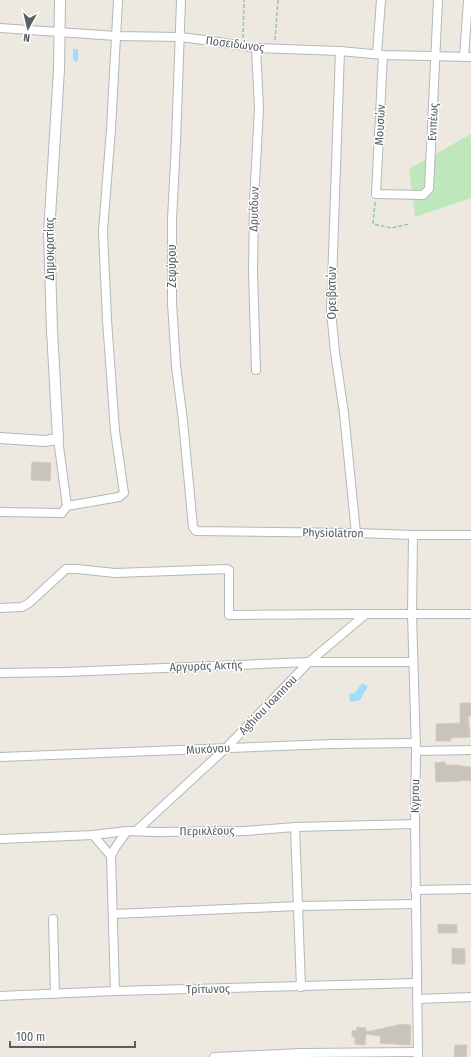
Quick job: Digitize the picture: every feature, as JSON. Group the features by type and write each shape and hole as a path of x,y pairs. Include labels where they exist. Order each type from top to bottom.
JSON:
{"street":[{"name":"Δημοκρατίας","path":"58,440 52,337 49,233 59,70 60,0"},
{"path":"0,512 62,513 68,506 119,497 124,493 115,431 107,320 103,231 118,0"},
{"name":"Ζεφύρου","path":"182,0 172,219 172,303 176,366 193,527 196,531"},
{"name":"Μουσών","path":"376,194 381,0"},
{"name":"Ενιπέως","path":"376,194 421,196 426,194 429,189 438,0"},
{"path":"468,0 468,57"},
{"name":"Ποσειδώνος","path":"0,28 116,36 180,37 256,48 436,57 468,57"},
{"name":"Δρυάδων","path":"256,48 259,108 254,210 253,273 256,370"},
{"name":"Ορειβατών","path":"340,51 331,311 335,352 344,413 356,533"},
{"path":"0,438 45,441 58,440 68,506"},
{"name":"Physiolatron","path":"196,531 471,535"},
{"name":"Kyprou","path":"413,535 412,614 416,743 415,824 418,1054"},
{"path":"0,608 22,607 29,603 66,569 116,573 227,568 229,570 228,615 471,614"},
{"name":"Aghiou Ioannou","path":"111,856 115,848 132,831 226,748 309,662 366,614"},
{"name":"Αργυράς Ακτής","path":"0,673 65,672 309,662 413,662"},
{"name":"Μυκόνου","path":"0,757 332,744 416,743"},
{"path":"416,751 471,750"},
{"name":"Περικλέους","path":"0,839 93,835 132,831 238,831 296,827 415,824"},
{"path":"296,827 302,987"},
{"path":"93,835 111,856 116,991"},
{"path":"416,890 471,889"},
{"path":"114,914 298,906 416,904"},
{"path":"53,919 56,994"},
{"name":"Τρίτωνος","path":"0,996 116,991 417,983"},
{"path":"417,999 471,997"},
{"path":"214,1057 301,1053 418,1054"}],"path":[{"path":"243,46 244,0"},
{"path":"274,49 278,0"},
{"path":"376,194 373,224 392,228 409,224"}],"green space":[{"path":"471,134 471,198 415,217 409,169"}],"water":[{"path":"73,49 78,49 78,60 76,62 73,59"},
{"path":"362,683 368,686 360,700 350,702 349,694 355,693"}],"building":[{"path":"32,462 51,463 50,481 31,480"},
{"path":"460,703 471,703 471,716 468,716 470,737 451,738 451,741 436,741 436,724 460,723"},
{"path":"445,762 446,765 471,767 471,781 461,780 436,782 435,763"},
{"path":"438,924 457,925 457,933 438,933"},
{"path":"452,948 465,949 465,964 452,964"},
{"path":"398,1024 411,1025 410,1045 380,1043 381,1036 366,1034 365,1045 355,1044 355,1037 352,1037 352,1030 356,1031 357,1027 366,1028 366,1032"},
{"path":"455,1045 467,1045 466,1057 454,1057"}]}
